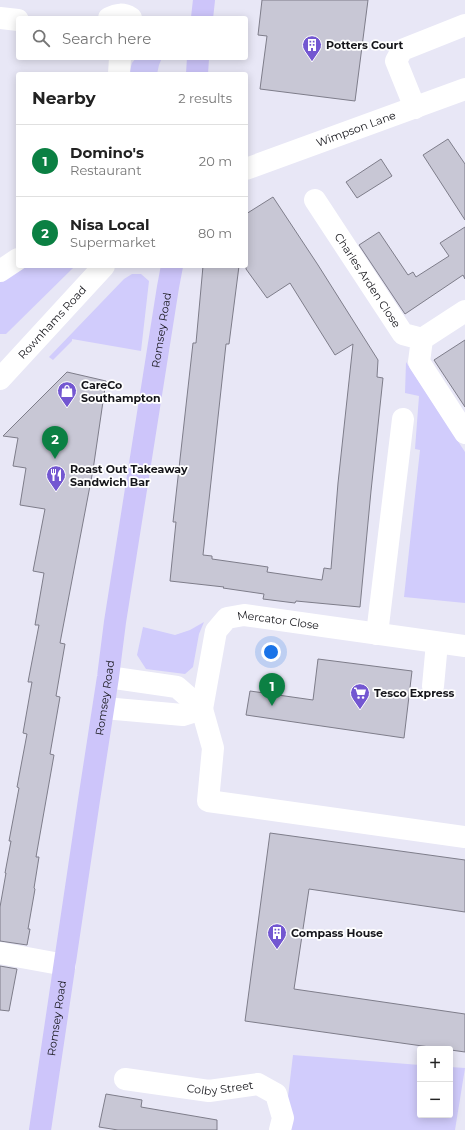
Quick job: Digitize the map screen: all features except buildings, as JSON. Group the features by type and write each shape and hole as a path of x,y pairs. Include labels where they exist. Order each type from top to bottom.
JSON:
{"main road":[{"path":"202,16 204,0"},
{"path":"197,72 198,60"},
{"name":"Romsey Road","path":"40,1130 104,708 116,614 166,294 172,268"}],"street":[{"path":"114,16 122,14 126,16"},
{"path":"0,18 16,20"},
{"path":"415,108 396,61 402,50 465,25"},
{"path":"119,72 120,60"},
{"name":"Wimpson Lane","path":"248,168 415,108 464,93"},
{"name":"Charles Arden Close","path":"315,200 403,334 422,339"},
{"path":"0,271 16,261"},
{"name":"Rownhams Road","path":"0,378 8,363 102,268"},
{"path":"465,310 422,339 419,362 465,433"},
{"path":"377,634 403,419"},
{"name":"Mercator Close","path":"202,709 216,631 227,618 244,615 465,646"},
{"path":"433,686 437,643"},
{"path":"108,677 177,687 202,709 213,748 208,801 465,837"},
{"path":"104,708 183,715 202,709"},
{"path":"0,953 65,965"},
{"name":"Colby Street","path":"125,1078 209,1091 258,1084 276,1094 282,1118 280,1130"}],"shaded area":[{"path":"134,60 161,60 157,72 130,72"},
{"path":"22,268 73,268 6,334 0,334 0,281"},
{"path":"132,274 141,274 149,281 141,351 72,339 72,341 53,360 49,357 124,279"},
{"path":"406,362 465,452 465,603 404,597 420,450 415,449 419,396 405,393"},
{"path":"204,622 199,634 193,667 185,674 146,669 137,655 143,627 175,635 190,630"},
{"path":"293,1055 417,1065 417,1118 453,1118 453,1067 465,1068 455,1130 284,1130"}],"place":[{"name":"Potters Court","path":"312,62"},
{"name":"CareCo Southampton","path":"67,408"},
{"name":"Nisa Local","path":"55,459"},
{"name":"Roast Out Takeaway Sandwich Bar","path":"56,492"},
{"name":"Domino's","path":"272,706"},
{"name":"Tesco Express","path":"360,710"},
{"name":"Compass House","path":"277,950"}]}
